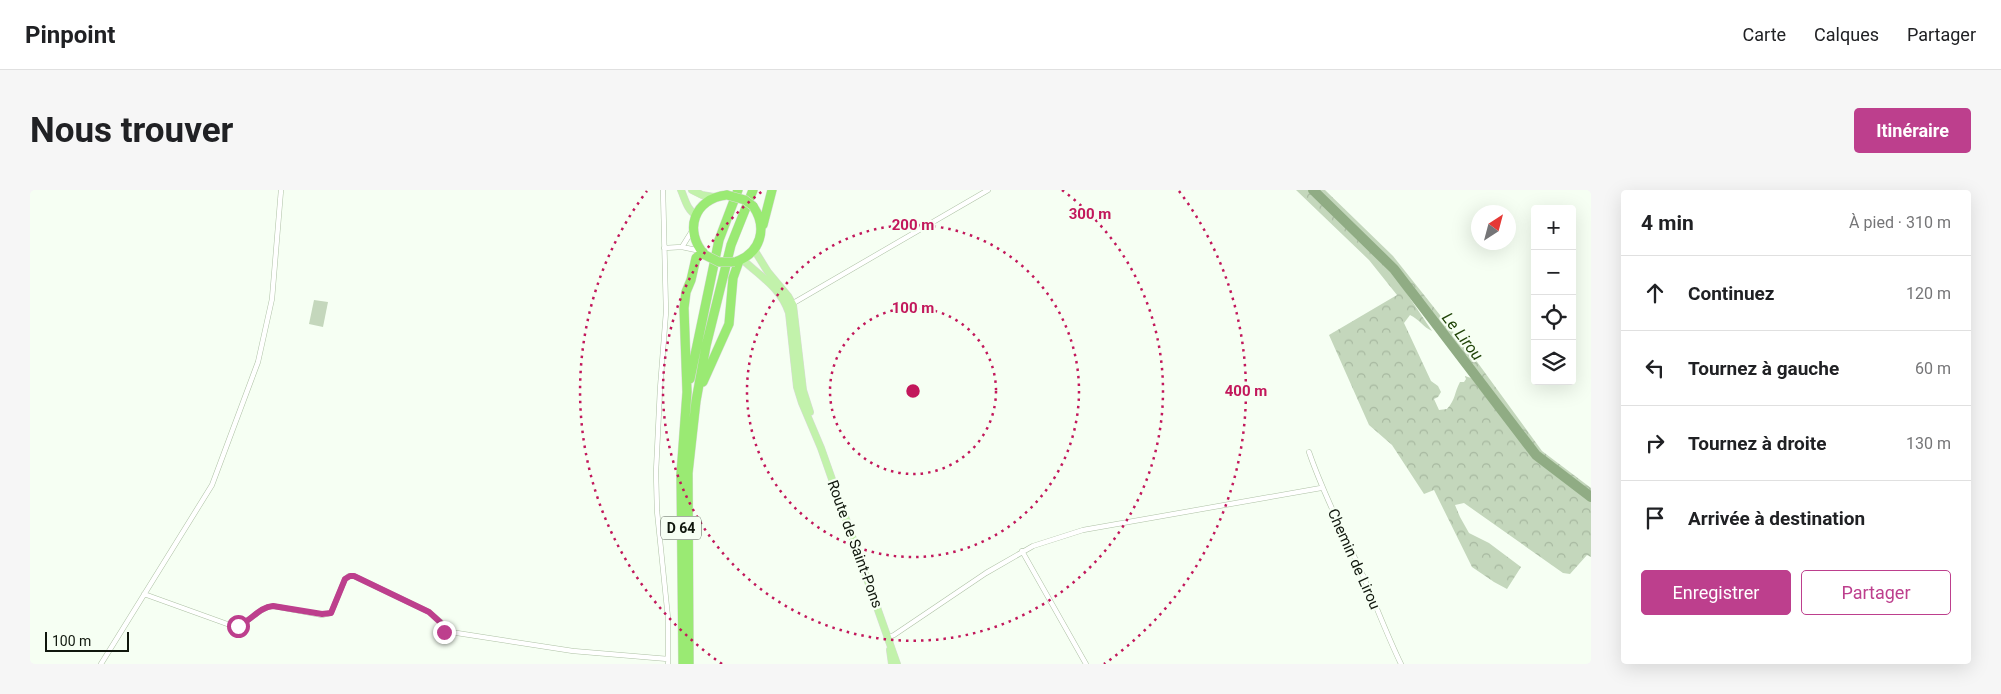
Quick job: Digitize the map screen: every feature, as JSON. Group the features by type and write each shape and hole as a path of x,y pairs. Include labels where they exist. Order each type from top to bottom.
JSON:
{"highway":[{"path":"687,392 720,240 738,190"},
{"path":"696,401 706,346 731,245 753,190"},
{"path":"761,237 758,214 753,206 745,200 721,194 706,202 696,214 693,230 702,252 719,262 739,261 755,249 761,237 772,190"},
{"name":"D 64","path":"683,664 681,474 687,392 685,300 696,258 702,252"},
{"name":"D 64","path":"689,664 688,474 696,401 729,324 732,278 739,261"}],"main road":[{"path":"681,190 688,206 696,214"},
{"path":"692,190 702,195 721,194"},
{"name":"Route de Saint-Pons","path":"761,237 755,252 768,272 788,296 797,387 821,448 897,664"},
{"name":"Route de Saint-Pons","path":"739,261 783,296 790,305"},
{"name":"Route de Saint-Pons","path":"889,638 892,664"}],"street":[{"path":"101,664 212,485 258,362 272,299 281,190"},
{"path":"144,594 230,625 238,626 265,607 273,606 322,614 331,613 345,579 354,576 429,612 440,622 444,632 573,651 668,662 668,618 657,511 656,472 666,312 663,190"},
{"path":"790,305 988,190"},
{"path":"682,247 693,230"},
{"path":"664,248 682,247 702,252"},
{"name":"Chemin de Lirou","path":"1309,452 1322,488 1357,562 1387,637 1401,664"},
{"path":"889,638 1022,551 1033,546 1083,530 1322,488"},
{"path":"1022,551 1086,664"}],"green space":[{"path":"1296,190 1311,190 1391,270 1432,331 1410,315 1404,323 1431,381 1438,386 1441,392 1434,399 1439,410 1447,409 1460,382 1464,382 1466,379 1465,376 1471,378 1534,457 1591,500 1591,557 1587,555 1570,574 1563,573 1464,503 1455,505 1469,533 1489,543 1521,567 1507,589 1472,567 1434,490 1424,494 1392,445 1369,425 1329,335 1397,295 1369,260"},
{"path":"1316,190 1325,190 1393,256 1475,359 1542,451 1591,488 1591,495 1537,453 1443,337 1392,266"},
{"path":"314,300 328,302 323,327 309,324"}],"waterway":[{"name":"Le Lirou","path":"1313,190 1394,269 1536,455 1591,497"}],"route":[{"path":"238,626 265,607 273,606 322,614 331,613 345,579 354,576 385,589 429,612 440,622 444,632"}]}
